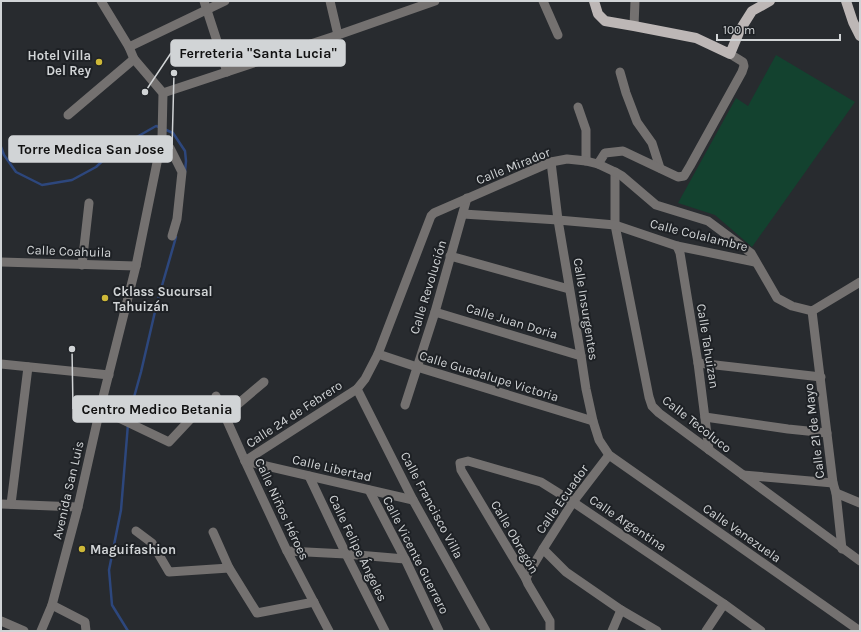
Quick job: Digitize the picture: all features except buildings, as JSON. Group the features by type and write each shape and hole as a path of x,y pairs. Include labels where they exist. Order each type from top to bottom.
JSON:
{"main road":[{"path":"594,1 598,14 605,21 696,38 730,54 740,30 752,11 770,1"},
{"path":"846,1 853,22 860,36"}],"street":[{"path":"101,1 129,47 134,60 163,94 338,36 435,1"},
{"path":"129,47 206,5 225,1"},
{"path":"330,1 338,36"},
{"path":"543,1 558,35"},
{"path":"634,26 635,1"},
{"path":"206,5 227,72"},
{"path":"598,164 606,153 623,151 678,177 684,176 742,72 744,66 743,62 730,54"},
{"path":"68,115 134,60"},
{"path":"620,72 637,122 652,143 660,168"},
{"name":"Avenida San Luis","path":"41,631 52,605 78,507 100,408 136,266 161,140 163,94"},
{"path":"578,107 586,130 586,161"},
{"path":"161,140 170,148 182,172 177,219 172,236"},
{"name":"Calle Mirador","path":"378,354 434,213 551,162 568,159 598,164 622,176 656,205 708,221 751,253 777,298 792,306 812,311"},
{"name":"Calle Insurgentes","path":"551,162 558,220 586,389 599,440 609,455"},
{"name":"Calle Tecoluco","path":"615,172 614,225 652,406 659,413 860,561"},
{"name":"Calle Revolución","path":"405,405 435,312 467,198"},
{"path":"82,264 89,203"},
{"name":"Calle Colalambre","path":"463,214 614,225 678,246 756,262"},
{"name":"Calle Tahuizan","path":"678,246 698,363 709,450"},
{"path":"450,256 569,289"},
{"name":"Calle Coahuila","path":"1,262 136,266"},
{"path":"812,311 860,282"},
{"name":"Calle 21 de Mayo","path":"812,311 842,549"},
{"name":"Calle Juan Doria","path":"435,312 581,356"},
{"path":"357,389 365,380 378,354"},
{"name":"Calle Guadalupe Victoria","path":"378,354 593,421"},
{"path":"698,363 820,377"},
{"path":"1,364 109,375"},
{"path":"11,504 28,367"},
{"path":"225,415 264,382"},
{"name":"Calle 24 de Febrero","path":"245,461 357,389"},
{"name":"Calle Francisco Villa","path":"357,389 413,500 486,631"},
{"name":"Calle Niños Héroes","path":"216,396 287,551 329,631"},
{"path":"100,408 169,442 199,410"},
{"path":"705,417 827,433"},
{"name":"Calle Ecuador","path":"526,579 573,502 609,455"},
{"name":"Calle Venezuela","path":"609,455 860,631"},
{"name":"Calle Libertad","path":"245,461 413,500"},
{"name":"Calle Argentina","path":"468,461 541,482 724,604 761,631"},
{"name":"Calle Obregón","path":"468,461 460,463 461,470 550,621 550,631"},
{"path":"741,474 833,483"},
{"name":"Calle Felipe Ángeles","path":"309,476 385,631"},
{"name":"Calle Vicente Guerrero","path":"368,490 405,559 439,631"},
{"path":"836,493 860,503"},
{"path":"1,504 78,507"},
{"path":"136,531 152,543 169,572 229,568"},
{"path":"213,532 229,568 257,613 314,602"},
{"path":"543,549 566,572 621,610 656,631"},
{"path":"287,551 405,559"},
{"path":"706,631 724,604"},
{"path":"52,605 85,622 86,631"},
{"path":"612,631 621,610"},
{"path":"1,621 24,631"}],"green space":[{"path":"776,55 855,102 752,247 715,215 678,203 736,98 748,106"}],"waterway":[{"path":"1,147 4,155 16,172 42,185 72,180 96,167 114,150 156,126 159,127"},
{"path":"164,129 173,133 185,151 185,172"},
{"path":"128,419 141,372 157,303 176,237"},
{"path":"128,424 121,510 109,570 112,605 128,631"}],"place":[{"name":"Hotel Villa Del Rey","path":"99,62"},
{"name":"Torre Medica San Jose","path":"174,73"},
{"name":"Ferreteria \"Santa Lucia\"","path":"145,92"},
{"name":"Cklass Sucursal Tahuizán","path":"105,298"},
{"name":"Centro Medico Betania","path":"72,349"},
{"name":"Maguifashion","path":"82,549"}]}
